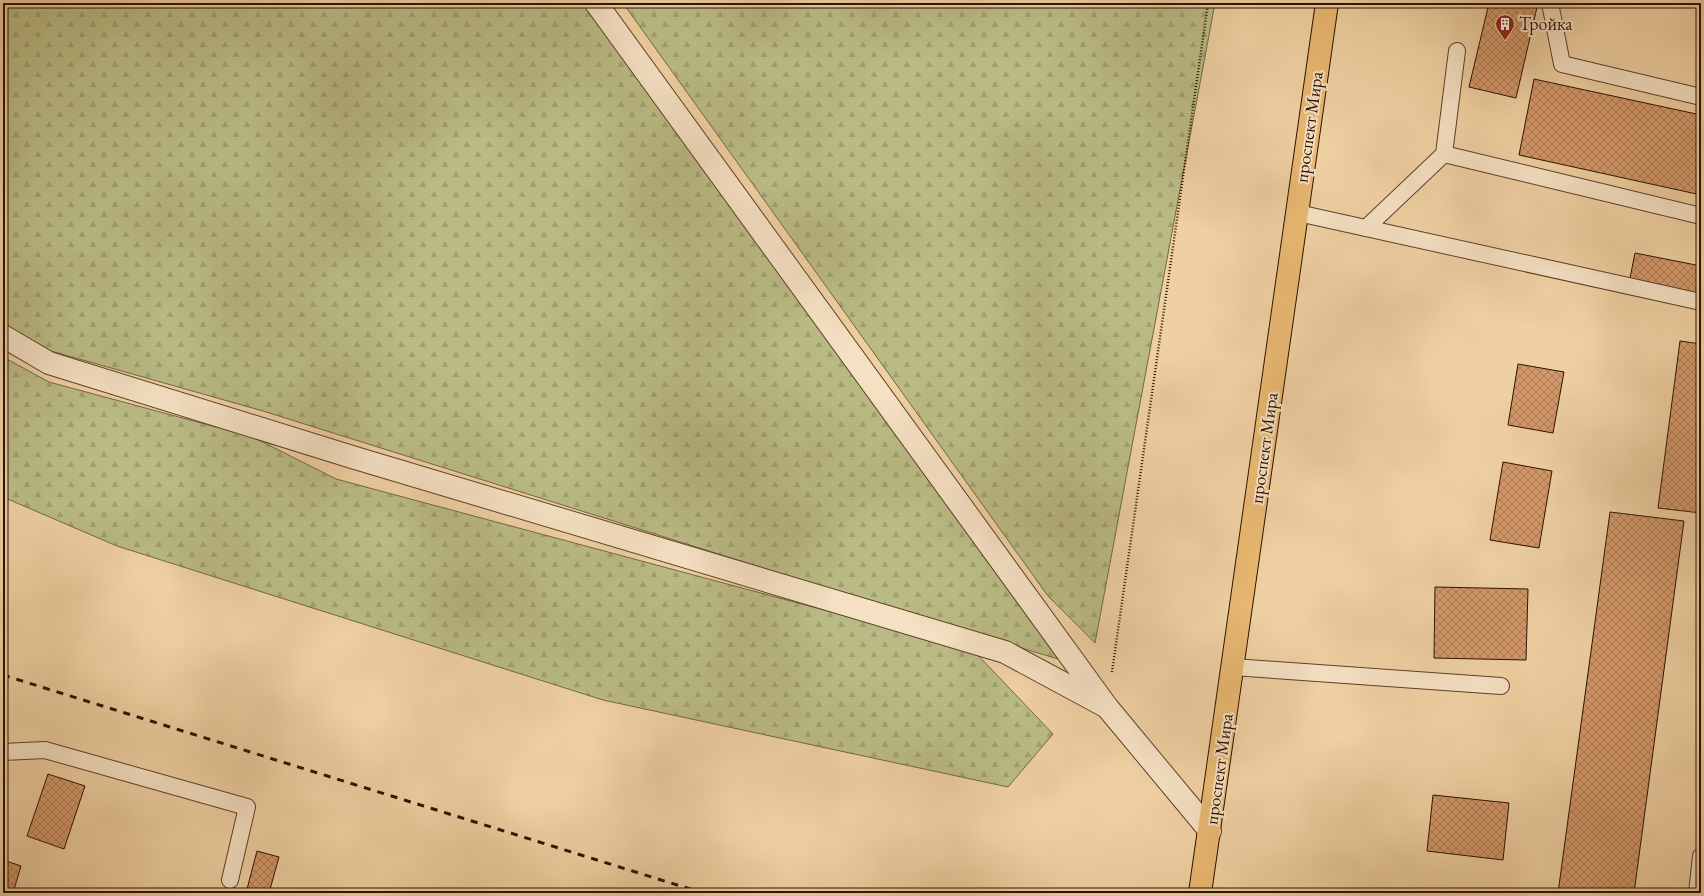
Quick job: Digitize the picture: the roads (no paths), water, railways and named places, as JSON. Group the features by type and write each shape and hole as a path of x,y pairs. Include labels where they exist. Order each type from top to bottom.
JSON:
{"main road":[{"name":"проспект Мира","path":"1200,893 1327,3"}],"street":[{"path":"596,3 1106,707 1210,831"},
{"path":"3,336 49,363 64,368 352,458 1005,652 1106,707"}],"lane":[{"path":"1550,3 1562,64 1701,98"},
{"path":"1366,228 1444,154 1457,51"},
{"path":"1444,154 1701,216"},
{"path":"1298,213 1701,302"},
{"path":"1233,668 1501,686"},
{"path":"3,752 45,750 247,806 230,880"},
{"path":"1697,893 1701,856"}],"railway":[{"path":"3,675 703,893"}],"place":[{"name":"Тройка","path":"1505,41"}]}
